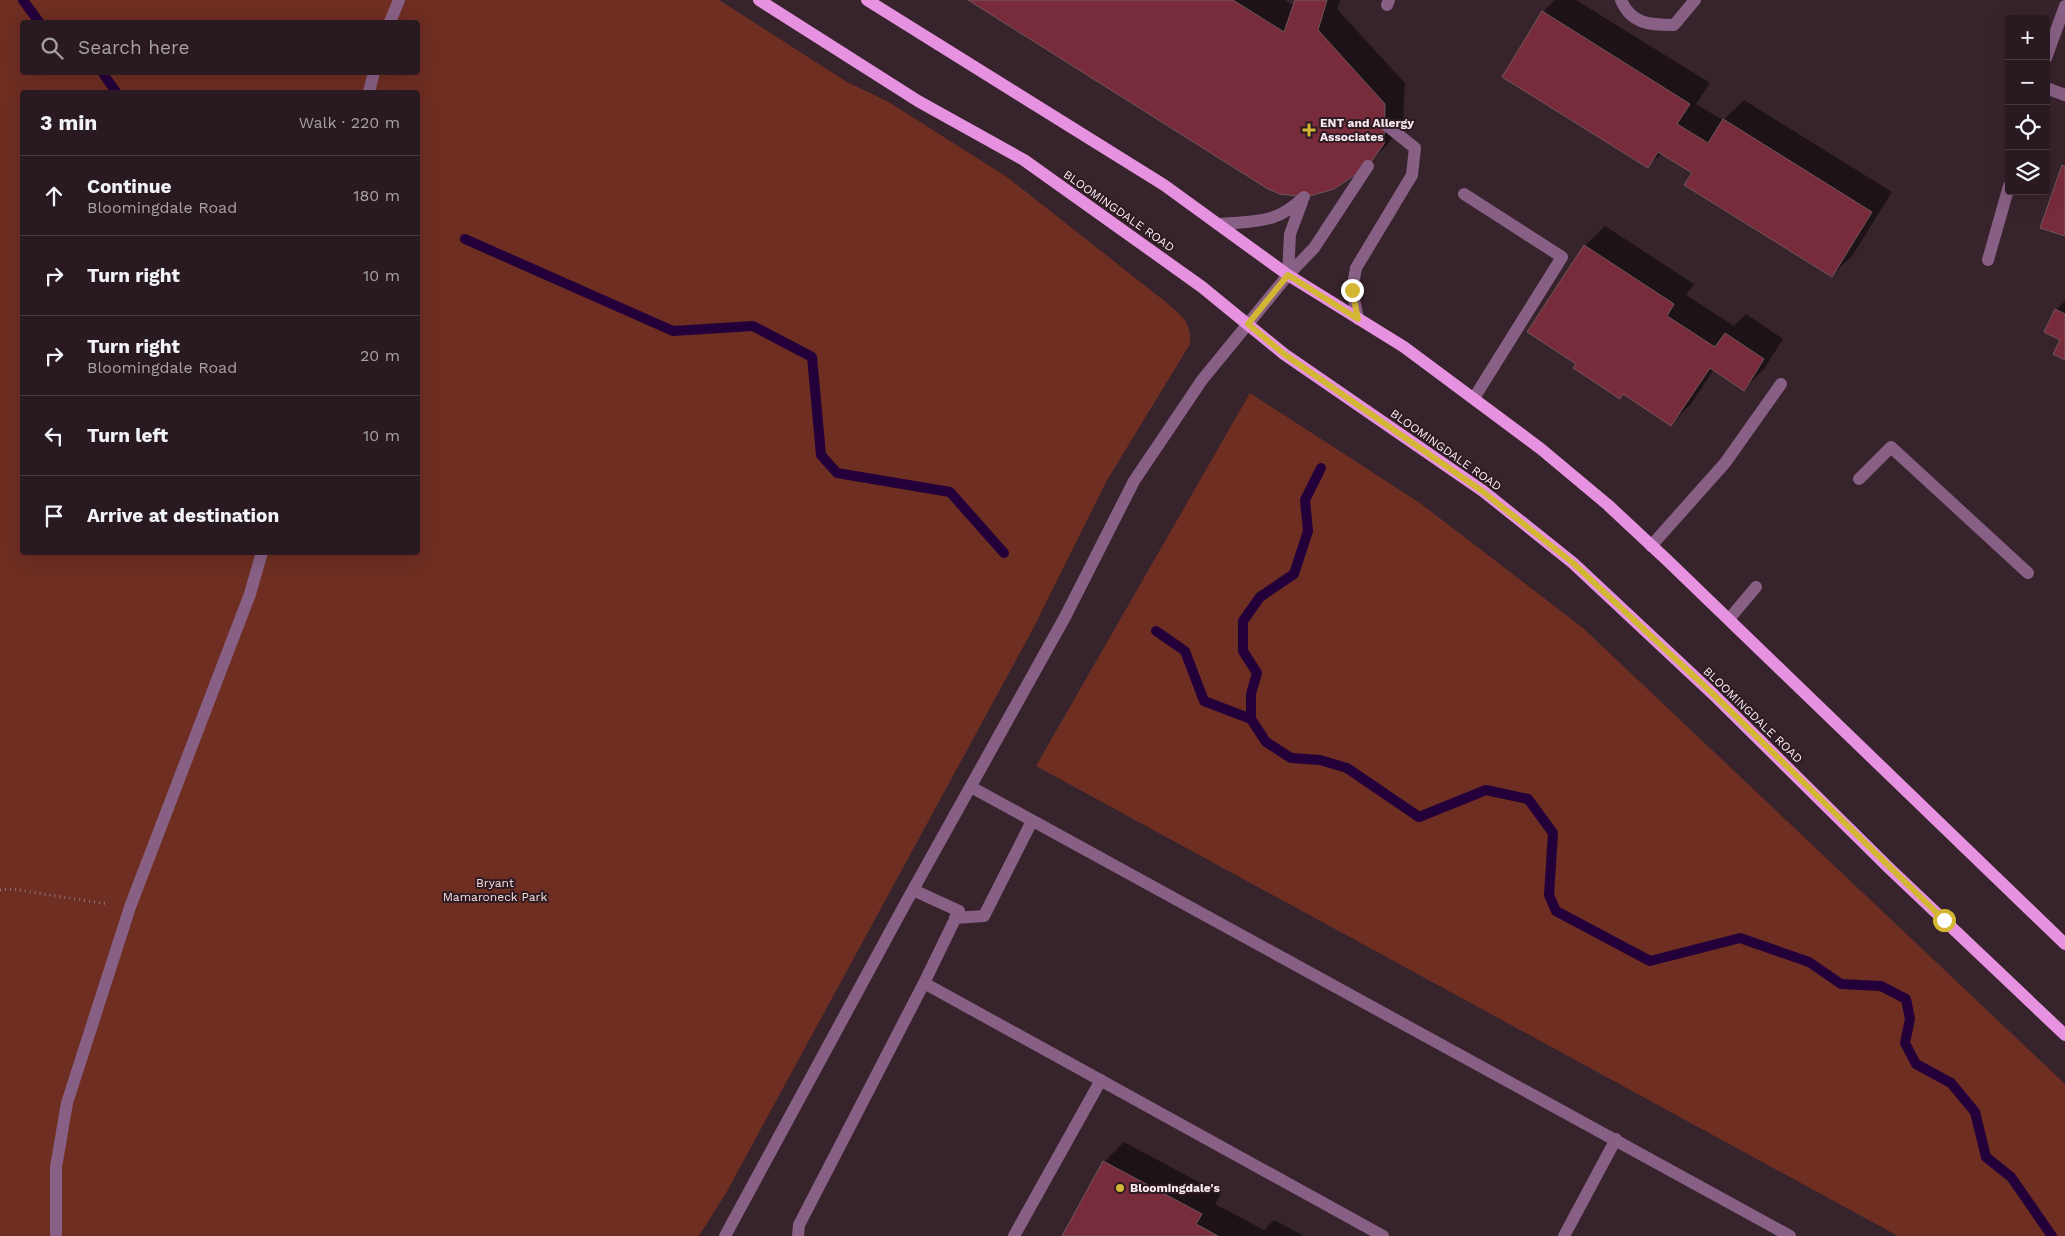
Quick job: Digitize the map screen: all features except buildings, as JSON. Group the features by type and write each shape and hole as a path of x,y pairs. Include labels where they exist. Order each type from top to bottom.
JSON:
{"main road":[{"name":"BLOOMINGDALE ROAD","path":"759,0 918,101 1024,160 1202,286 1284,354 1482,491 1573,563 1713,694 1889,868 2065,1035"},
{"path":"867,0 1164,186 1220,224 1288,275 1404,347 1549,455 1608,505 2065,944"}],"street":[{"path":"391,20 398,0"},
{"path":"1621,0 1626,12 1649,26 1674,25 1695,0"},
{"path":"2050,47 2065,6"},
{"path":"370,90 373,75"},
{"path":"2050,89 2065,95"},
{"path":"1358,319 1352,290 1356,268 1412,175 1415,148 1385,124"},
{"path":"725,1236 913,890 1065,617 1134,481 1202,380 1288,275 1314,248 1368,166"},
{"path":"1464,194 1562,257 1474,398"},
{"path":"1988,260 2006,195"},
{"path":"1220,224 1281,216 1304,197 1290,234 1288,275"},
{"path":"1651,546 1725,463 1780,384"},
{"path":"1859,479 1892,447 2028,574"},
{"path":"56,1236 56,1167 68,1103 130,907 250,594 261,555"},
{"path":"1728,619 1756,587"},
{"path":"971,787 1790,1236"},
{"path":"955,918 984,916 1032,821"},
{"path":"798,1236 799,1225 924,983 959,911 913,890"},
{"path":"924,983 1383,1236"},
{"path":"1014,1236 1101,1080"},
{"path":"1564,1236 1616,1139"}],"path":[{"path":"0,890 12,889 130,907"}],"green space":[{"name":"Bryant Mamaroneck Park","path":"0,0 719,0 847,82 887,101 1007,177 1167,303 1188,325 1190,344 1106,482 1034,627 726,1193 699,1236 0,1236"},
{"path":"1250,393 1420,503 1583,628 2065,1084 2065,1236 1898,1236 1036,766"}],"waterway":[{"path":"23,0 38,20"},
{"path":"104,75 115,90"},
{"path":"465,239 673,331 753,326 812,357 821,455 837,473 950,492 1004,553"},
{"path":"1321,468 1305,500 1308,531 1294,574 1260,597 1243,621 1243,651 1257,673 1251,694 1251,719 1266,742 1291,758 1320,760 1347,768 1419,817 1486,790 1528,799 1553,833 1549,895 1556,911 1650,961 1740,938 1809,962 1841,984 1881,986 1906,999 1910,1019 1905,1043 1916,1064 1951,1083 1975,1112 1986,1157 2011,1177 2052,1236"},
{"path":"1156,631 1185,651 1204,701 1251,719"}],"place":[{"name":"ENT and Allergy Associates","path":"1309,130"},
{"name":"Bloomingdale's","path":"1120,1188"}],"route":[{"path":"1352,290 1358,319 1288,275 1248,324 1284,354 1482,491 1573,563 1713,694 1944,920"}]}
